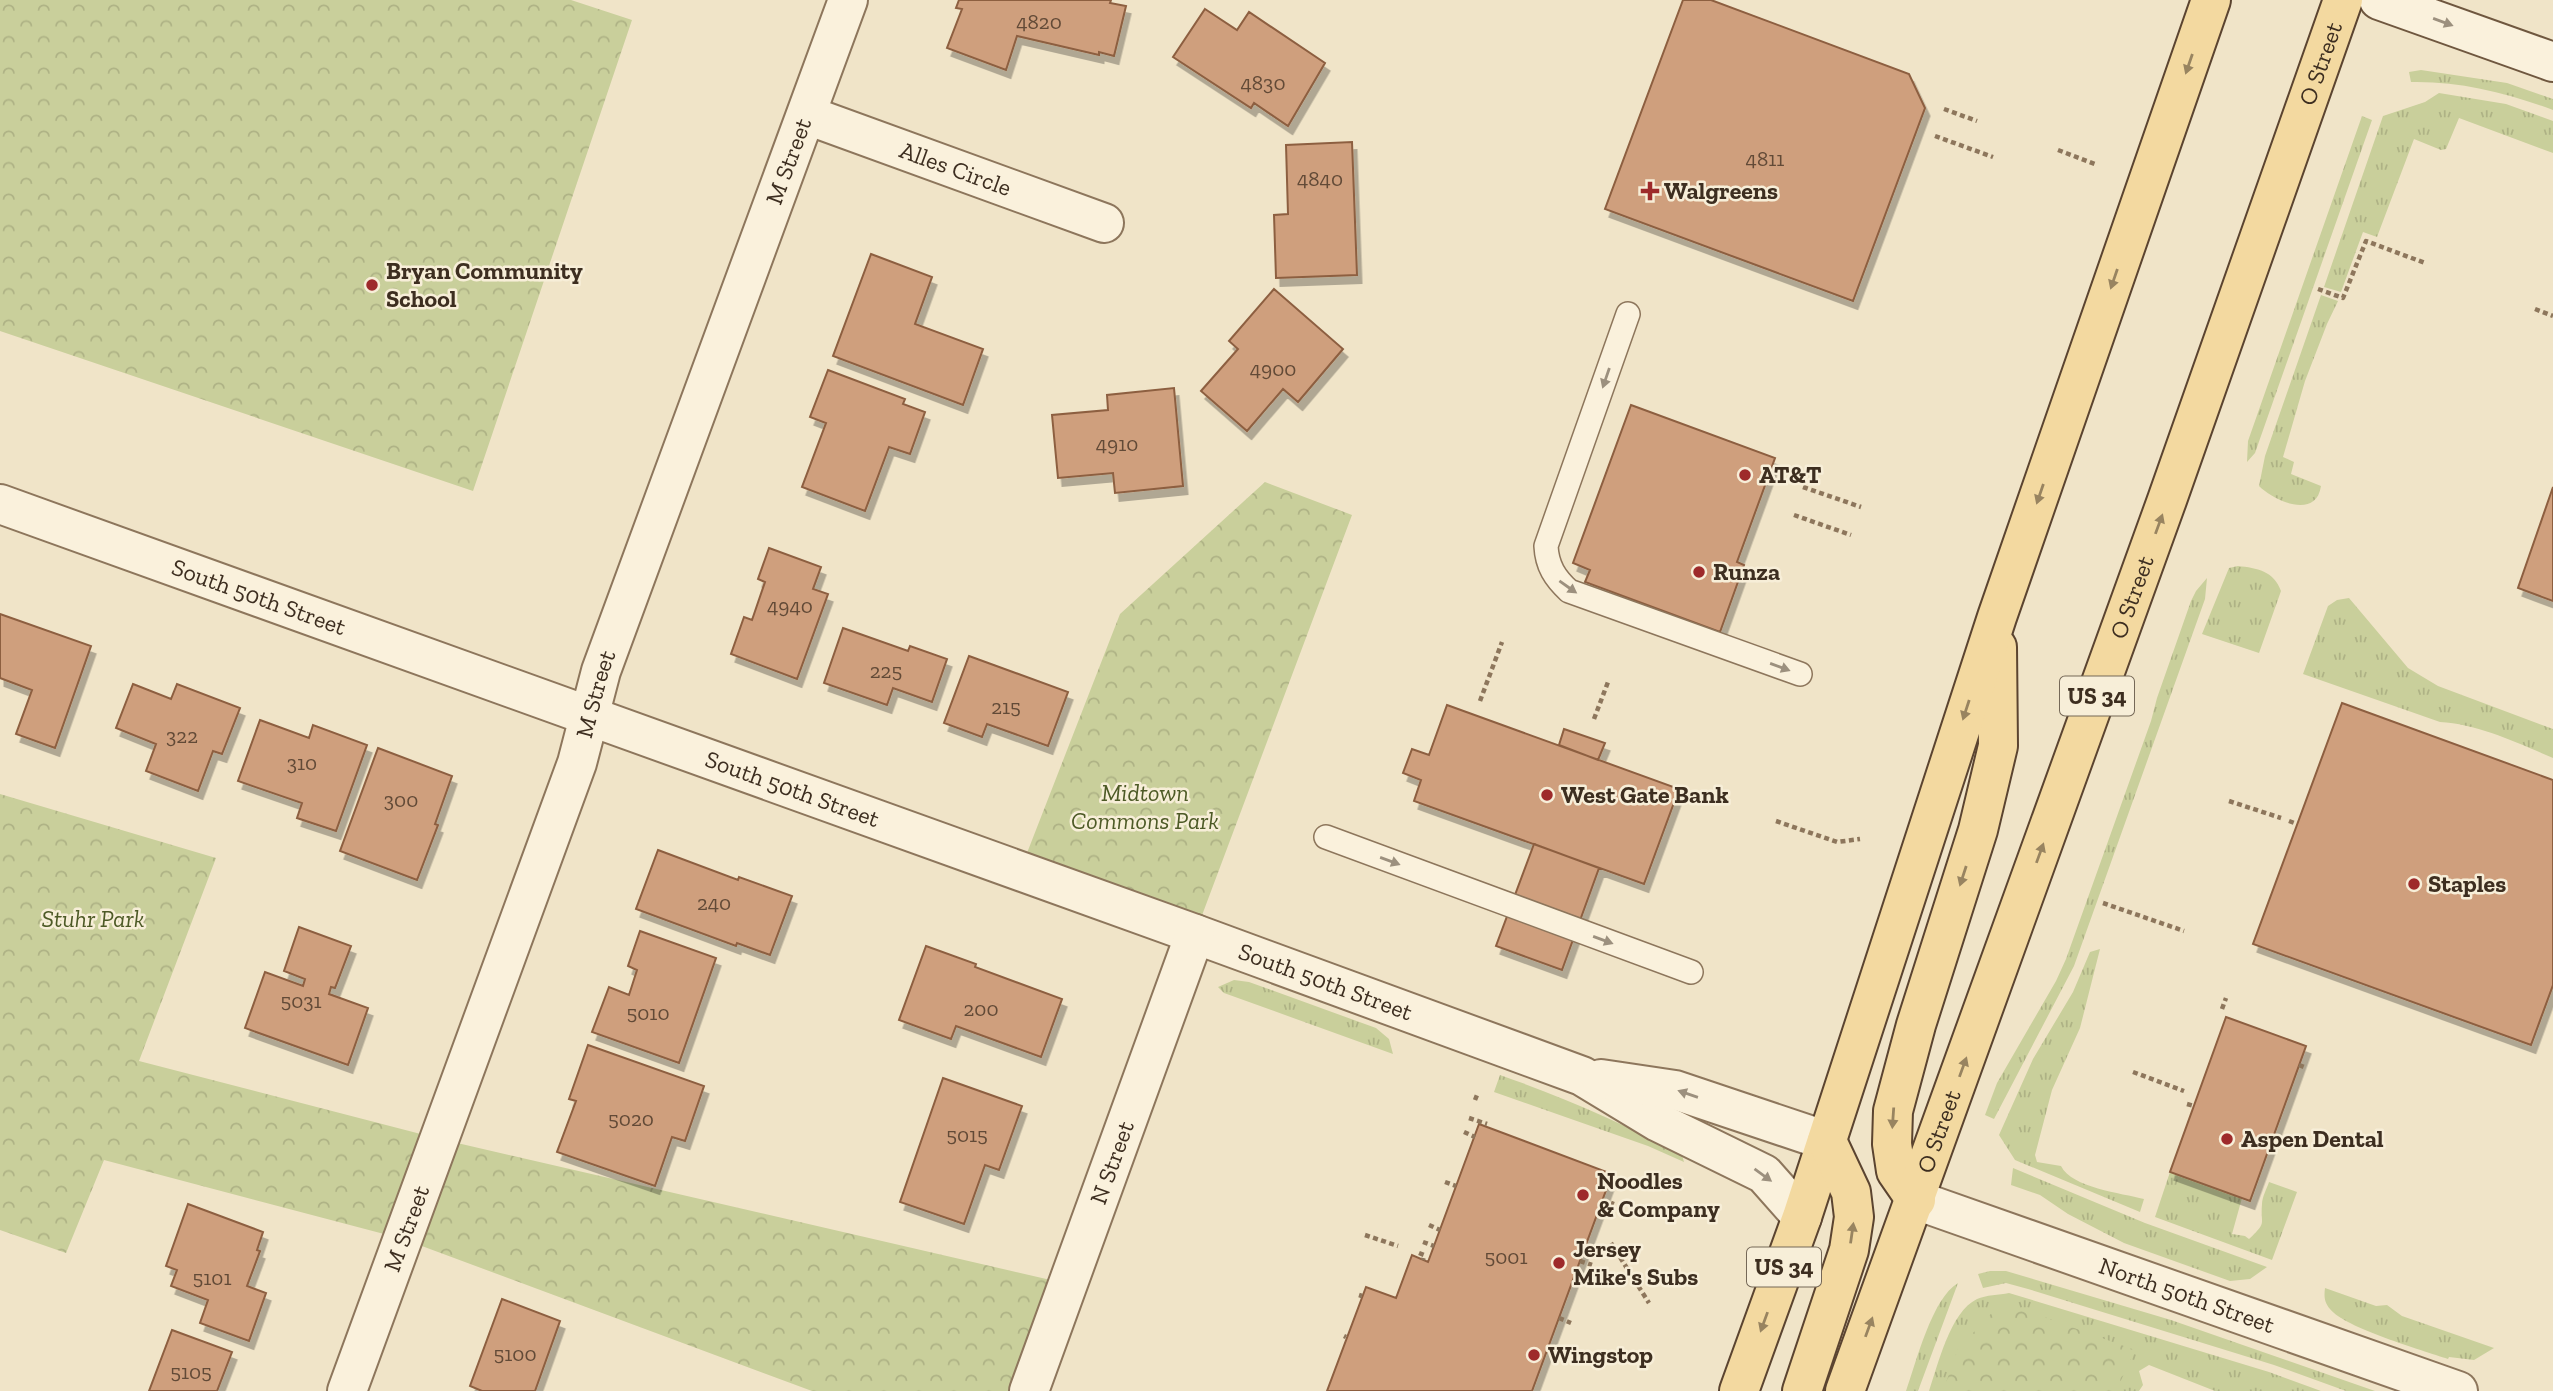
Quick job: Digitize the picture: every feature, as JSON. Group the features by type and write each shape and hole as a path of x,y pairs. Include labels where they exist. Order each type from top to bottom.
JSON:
{"main road":[{"name":"US 34","path":"1739,1391 1827,1142 1997,617 2211,0"},
{"name":"O Street","path":"1845,1391 2167,500 2343,0"},
{"path":"1916,1200 1896,1171 1892,1144 1893,1111 1916,1025 1978,830 1998,746 1997,617"},
{"path":"1802,1391 1849,1250 1854,1217 1851,1192 1827,1142"}],"street":[{"name":"M Street","path":"347,1391 577,763 601,671 848,0"},
{"path":"2379,0 2553,62"},
{"name":"Alles Circle","path":"807,115 1104,223"},
{"name":"South 50th Street","path":"0,504 1582,1076 1658,1122 1764,1174 1802,1217"},
{"name":"N Street","path":"1029,1391 1195,934"},
{"name":"South 50th Street","path":"1582,1076 1675,1090 1827,1142"},
{"name":"North 50th Street","path":"1916,1200 2458,1391"}],"lane":[{"path":"1628,314 1546,546 1552,572 1569,591 1800,674"},
{"path":"1326,837 1691,972"}],"path":[{"path":"1944,109 1977,121"},
{"path":"1935,136 1993,157"},
{"path":"2058,150 2095,164"},
{"path":"2318,289 2343,298 2366,241 2426,263"},
{"path":"2535,309 2553,316"},
{"path":"1803,487 1861,508"},
{"path":"1794,515 1851,536"},
{"path":"1480,701 1502,642"},
{"path":"1594,719 1608,682"},
{"path":"2229,801 2281,818"},
{"path":"1776,821 1837,842 1860,839"},
{"path":"2289,821 2297,824"},
{"path":"2102,903 2184,931"},
{"path":"2222,1009 2226,998"},
{"path":"2133,1072 2184,1091"},
{"path":"2187,1104 2194,1106"},
{"path":"1469,1118 1487,1124"},
{"path":"1464,1132 1475,1137"},
{"path":"1445,1182 1456,1186"},
{"path":"1603,1200 1614,1204"},
{"path":"1429,1225 1440,1230"},
{"path":"1365,1235 1398,1246"},
{"path":"1423,1242 1434,1246"},
{"path":"1611,1243 1649,1303"},
{"path":"1419,1253 1424,1255 1423,1260"},
{"path":"1580,1261 1592,1265"},
{"path":"1559,1318 1571,1323"}],"green space":[{"path":"0,0 571,0 632,20 473,491 0,331"},
{"path":"2421,70 2507,83 2553,99 2553,110 2483,89 2411,82 2409,72"},
{"path":"2439,93 2506,104 2553,121 2553,153 2459,118 2446,149 2441,150 2414,139 2377,237 2363,232 2341,292 2324,287 2383,116 2425,102"},
{"path":"2362,116 2372,120 2255,453 2247,462 2248,441"},
{"path":"2321,295 2338,301 2305,381 2283,457 2294,462 2291,474 2321,486 2318,496 2303,505 2284,502 2259,486 2265,456"},
{"name":"Midtown Commons Park","path":"1265,482 1352,515 1195,934 1020,871 1120,614"},
{"path":"2238,566 2269,575 2281,591 2259,653 2202,634 2229,568"},
{"path":"2207,578 2205,599 2074,966 1994,1119 1985,1115 1997,1083 2066,959 2191,601"},
{"path":"2349,598 2408,668 2438,686 2553,729 2553,758 2498,735 2469,726 2440,722 2303,674 2328,606 2337,600"},
{"name":"Stuhr Park","path":"0,794 216,858 139,1061 440,1139 1068,1284 1029,1391 812,1391 403,1239 104,1160 66,1253 0,1230"},
{"path":"2100,949 2080,1028 2052,1090 2035,1155 2037,1162 2061,1166 2075,1180 2086,1185 2144,1199 2140,1212 2015,1160 1999,1135 2033,1059 2073,992 2090,952"},
{"path":"1234,980 1249,982 1376,1028 1389,1039 1393,1054 1224,993 1218,987"},
{"path":"1500,1075 1615,1121 1682,1155 1684,1162 1648,1146 1494,1092"},
{"path":"2013,1168 2145,1223 2267,1267 2250,1279 2230,1281 2124,1243 2068,1214 2040,1195 2011,1185"},
{"path":"2170,1172 2242,1198 2232,1234 2249,1239 2261,1226 2262,1201 2269,1182 2297,1192 2272,1260 2155,1217"},
{"path":"2006,1271 2171,1320 2375,1391 2346,1391 2274,1365 2006,1283 1983,1288 1978,1274"},
{"path":"1958,1283 1918,1391 1906,1391 1933,1316 1940,1302"},
{"path":"2325,1288 2376,1306 2387,1305 2402,1316 2494,1348 2474,1360 2448,1359 2385,1338 2338,1316 2327,1304"},
{"path":"2009,1293 2269,1372 2321,1391 2215,1391 2149,1365 2139,1371 2143,1385 2139,1391 1929,1391 1946,1340 1959,1315 1977,1299"},
{"path":"2002,1302 2135,1350 2116,1391 1943,1391 1958,1349"}],"building":[{"path":"959,0 1111,0 1110,3 1126,6 1114,56 1017,36 1006,70 947,48 962,9 956,8"},
{"name":"Walgreens","path":"1683,0 1711,0 1909,74 1925,108 1853,301 1605,209"},
{"path":"1205,9 1237,30 1249,12 1325,63 1288,126 1254,103 1251,108 1173,57"},
{"path":"1352,142 1357,275 1276,278 1274,215 1288,214 1286,145"},
{"path":"871,254 932,277 915,324 983,349 963,405 833,356"},
{"path":"1274,289 1343,349 1298,402 1283,389 1247,431 1201,391 1238,349 1229,341"},
{"path":"828,370 905,399 903,404 925,412 910,454 889,447 865,511 802,487 826,423 810,417"},
{"path":"1174,388 1183,486 1115,493 1113,473 1058,478 1052,415 1108,410 1107,395"},
{"path":"1631,405 1775,458 1737,562 1744,565 1720,632 1585,582 1590,570 1573,563"},
{"path":"2553,487 2553,601 2518,588"},
{"path":"769,548 821,567 813,589 828,594 797,679 731,654 744,617 752,620 765,582 758,579"},
{"path":"0,614 91,646 55,748 16,734 32,690 0,678"},
{"path":"843,628 908,651 910,646 947,659 932,702 893,688 887,705 824,683"},
{"path":"969,656 1068,692 1048,746 987,724 982,737 944,723"},
{"path":"133,684 171,699 177,684 240,708 222,754 213,751 198,791 146,771 156,744 116,728"},
{"name":"Staples","path":"2342,703 2553,780 2553,985 2531,1045 2253,944"},
{"name":"West Gate Bank","path":"1447,705 1679,789 1644,884 1414,801 1421,780 1403,773 1412,749 1429,755"},
{"path":"260,720 309,738 313,725 367,745 336,831 297,818 302,803 238,781"},
{"path":"1564,729 1605,743 1598,760 1559,745"},
{"path":"378,748 452,776 435,824 438,825 417,880 340,851"},
{"path":"1534,844 1599,868 1562,970 1496,946"},
{"path":"658,850 738,880 739,877 792,896 770,955 737,943 736,946 636,909"},
{"path":"299,927 351,946 335,988 331,987 329,994 368,1008 348,1065 245,1028 265,972 303,986 305,979 284,971"},
{"path":"640,931 716,958 679,1063 592,1032 609,987 629,995 637,970 628,966"},
{"path":"926,946 1062,999 1041,1057 956,1026 951,1039 899,1020"},
{"name":"Aspen Dental","path":"2226,1017 2306,1046 2250,1201 2170,1172"},
{"path":"588,1045 704,1086 685,1141 672,1137 655,1186 557,1152 576,1101 569,1099"},
{"path":"943,1078 1022,1106 999,1170 985,1165 964,1224 900,1202"},
{"path":"1479,1124 1612,1174 1532,1391 1327,1391 1366,1287 1396,1298 1412,1255 1428,1262"},
{"path":"188,1204 263,1232 257,1250 260,1251 247,1286 266,1293 249,1341 200,1323 208,1300 171,1286 177,1270 166,1266"},
{"path":"502,1299 560,1321 535,1391 482,1391 470,1386"},
{"path":"172,1330 232,1352 217,1391 149,1391"}],"place":[{"name":"Walgreens","path":"1650,191"},
{"name":"Bryan Community School","path":"372,285"},
{"name":"AT&T","path":"1745,475"},
{"name":"Runza","path":"1699,572"},
{"name":"West Gate Bank","path":"1547,795"},
{"name":"Staples","path":"2414,884"},
{"name":"Aspen Dental","path":"2227,1139"},
{"name":"Noodles & Company","path":"1583,1195"},
{"name":"Jersey Mike's Subs","path":"1559,1263"},
{"name":"Wingstop","path":"1534,1355"}]}
